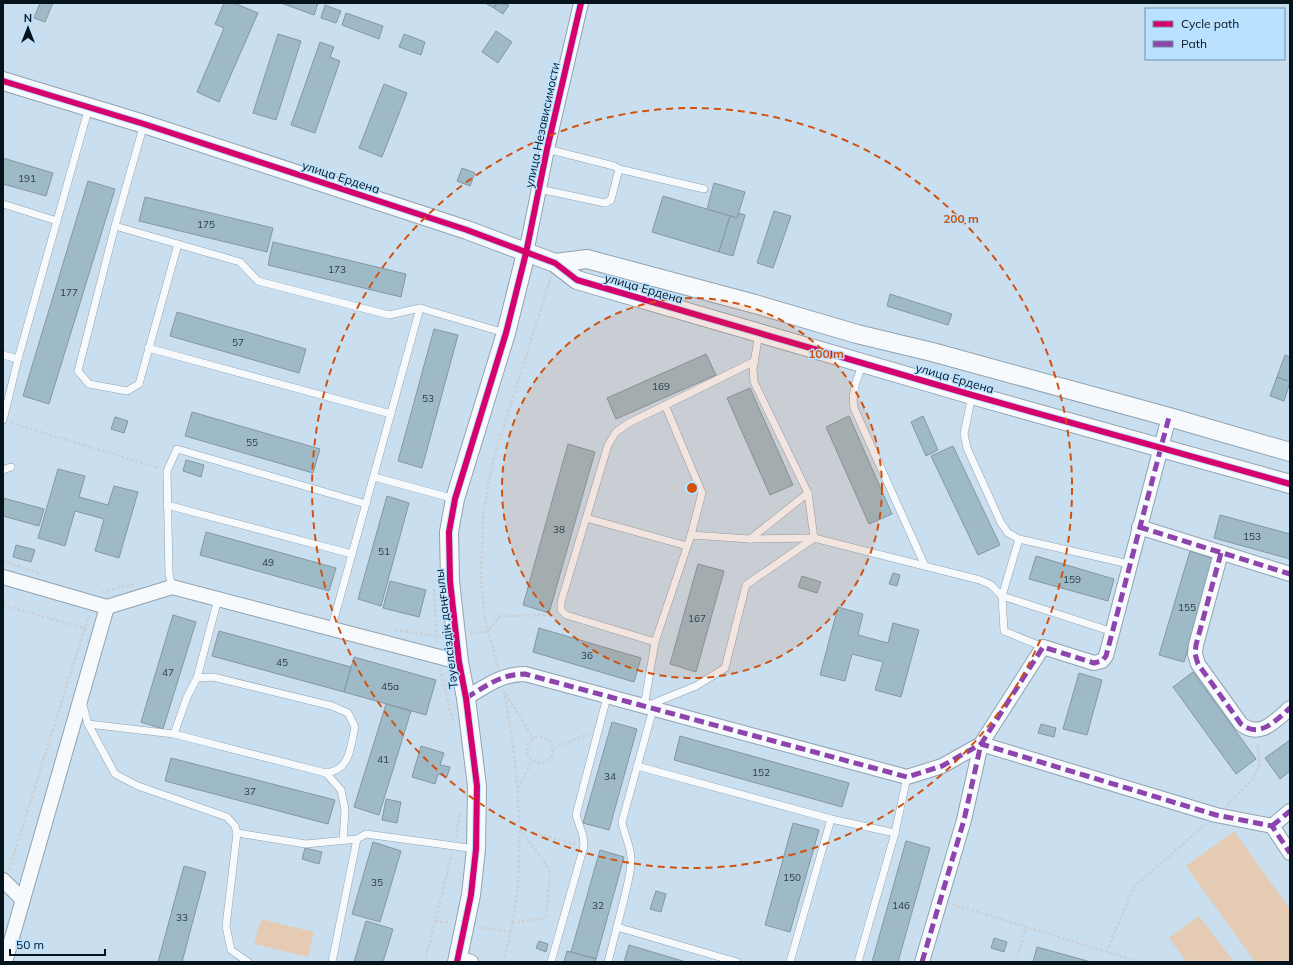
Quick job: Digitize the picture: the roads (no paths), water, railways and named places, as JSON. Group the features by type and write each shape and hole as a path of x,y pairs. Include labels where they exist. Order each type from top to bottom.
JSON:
{"street":[{"name":"улица Независимости","path":"526,253 547,149 581,3"},
{"name":"улица Ердена","path":"3,81 144,124 467,230 555,263 577,280 972,395 1290,484"},
{"name":"Тәуелсіздік даңғылы","path":"462,961 476,849 477,786 466,698 459,662 450,581 449,532 455,499 506,333 526,253"},
{"name":"улица Ердена","path":"555,263 587,259 756,304 857,334 932,352 1169,417 1290,452"},
{"path":"922,962 964,820 982,744 1043,647 1094,663 1102,661 1106,656 1159,448 1169,417"},
{"path":"1139,527 1290,574"},
{"path":"1221,553 1196,645 1195,654 1198,664 1241,724 1248,729 1255,731 1265,728 1290,708"},
{"path":"3,577 107,607 172,587 331,630 459,662"},
{"path":"5,962 107,607"},
{"path":"466,698 500,677 513,674 525,674 907,777 942,766 982,744 1216,815 1272,826 1290,853"},
{"path":"1272,826 1290,811"},
{"path":"4,881 23,900"}],"lane":[{"path":"3,420 18,359 89,107"},
{"path":"144,124 115,226 78,370 89,384 127,391 139,384 178,244"},
{"path":"547,149 614,166 619,169 704,189"},
{"path":"539,189 605,204 611,200 619,169"},
{"path":"3,204 57,221"},
{"path":"115,226 240,262 258,281 389,315 420,308 506,333"},
{"path":"331,630 420,308"},
{"path":"759,333 754,382 808,493 814,538"},
{"path":"148,348 391,414"},
{"path":"3,355 18,359"},
{"path":"655,642 566,615 561,610 561,602 608,445 616,432 629,423 755,361"},
{"path":"863,363 852,398 854,408 925,566"},
{"path":"972,395 964,434 967,448 1001,522 1008,533 1019,539 1129,564"},
{"path":"608,962 632,862 622,822 637,766 648,708 655,642 691,535 702,493 666,405"},
{"path":"172,587 169,574 167,471 177,449 366,504"},
{"path":"3,470 11,467"},
{"path":"374,477 455,499"},
{"path":"750,539 808,493"},
{"path":"167,505 352,554"},
{"path":"586,518 687,546"},
{"path":"691,535 750,539 814,538 980,580 991,585 1002,596 1113,632"},
{"path":"648,708 696,686 726,668 746,585 814,538"},
{"path":"1019,539 1002,596 1004,631 1043,647"},
{"path":"174,734 187,696 197,678 218,600"},
{"path":"88,724 174,734 326,773 337,771 346,763 355,727 348,713 332,706 213,677 197,678"},
{"path":"551,962 584,846 583,836 576,815 607,697"},
{"path":"80,698 88,724 115,774 138,786 226,817 235,826 237,833 226,926 231,950 248,962"},
{"path":"637,766 831,819 895,833"},
{"path":"326,773 341,790 345,810 343,840"},
{"path":"858,962 895,833 907,777"},
{"path":"790,962 831,819"},
{"path":"237,833 306,844 357,839 366,834 476,849"},
{"path":"332,962 357,839"},
{"path":"617,927 737,962"}]}
